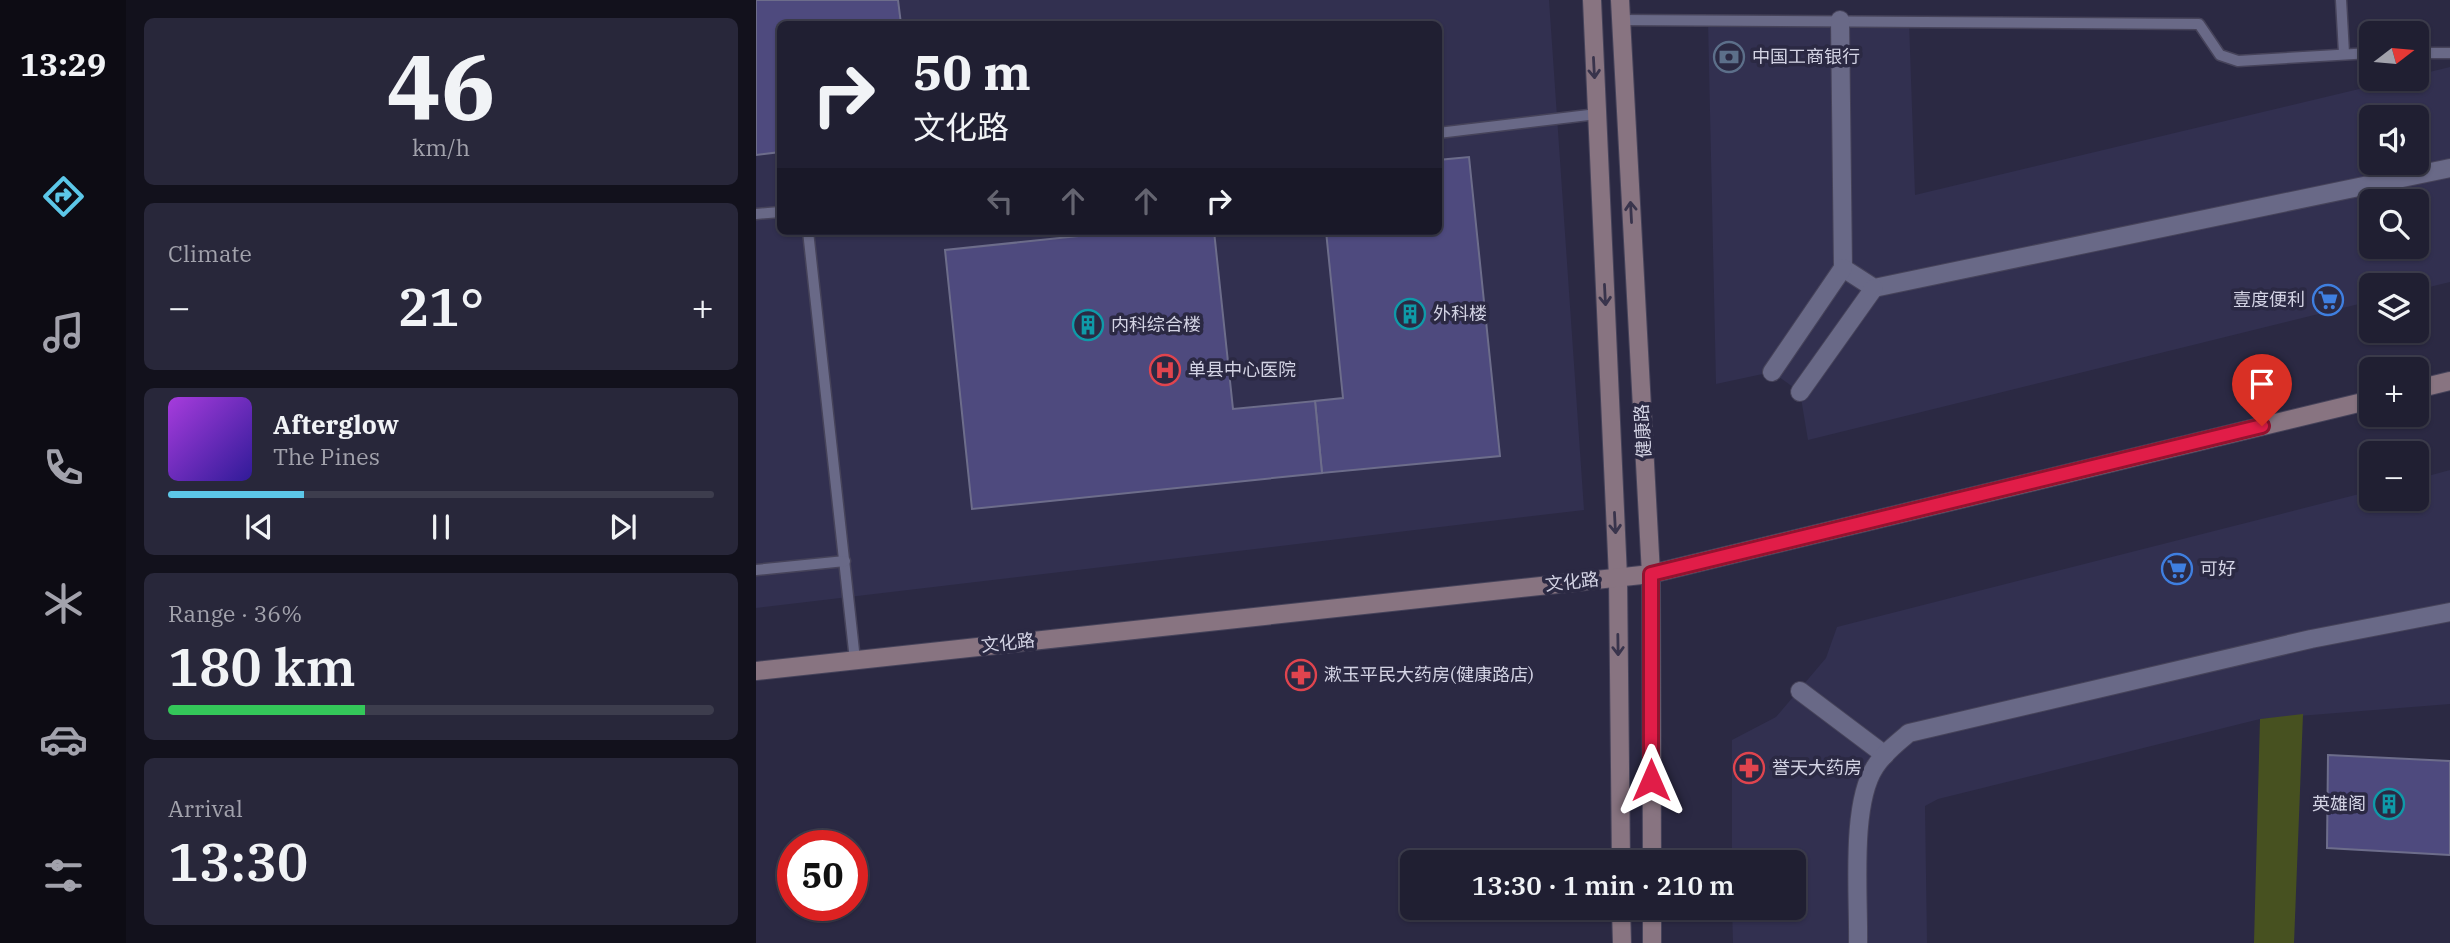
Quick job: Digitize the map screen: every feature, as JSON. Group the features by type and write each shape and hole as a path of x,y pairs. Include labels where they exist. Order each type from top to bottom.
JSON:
{"main road":[{"name":"健康路","path":"1592,0 1618,577 1621,850"},
{"name":"健康路","path":"1620,0 1651,574 1652,850"},
{"path":"2429,386 2450,381"},
{"name":"文化路","path":"756,671 1651,574 2359,403"},
{"path":"1621,920 1622,943"},
{"path":"1652,920 1652,943"}],"street":[{"path":"1772,372 1843,268 1840,20"},
{"path":"1800,392 1874,288 2450,168"},
{"path":"1843,268 1874,288"},
{"path":"1858,943 1859,817 1864,793 1874,768 1909,733 2311,639 2450,612"},
{"path":"1800,691 1885,755"}],"lane":[{"path":"2341,0 2343,53"},
{"path":"1620,20 2199,23 2220,55 2238,61 2359,53"},
{"path":"2429,53 2450,53"},
{"path":"1442,133 1597,114"},
{"path":"756,214 777,212"},
{"path":"808,235 855,660"},
{"path":"756,570 845,561"}],"shaded area":[{"name":"单县中心医院","path":"756,0 1549,0 1584,510 756,608"},
{"path":"1708,20 1909,21 1915,195 2359,89 2429,91 2429,72 2450,67 2450,282 2429,287 2429,273 2359,273 2359,304 1808,440 1800,392 1772,372 1716,384"},
{"path":"2450,470 2450,704 2260,719 1938,799 1925,806 1927,943 1733,943 1732,920 1806,920 1806,850 1732,850 1732,740 1776,717 1826,658 1837,627 2359,494 2359,511 2429,511 2429,476"}],"green space":[{"path":"2303,714 2294,943 2254,943 2260,719"}],"building":[{"path":"756,0 898,0 901,21 777,21 777,152 756,155"},
{"name":"外科楼","path":"1469,157 1500,456 1322,473 1315,401 1343,398 1326,235 1442,235 1442,160"},
{"name":"内科综合楼","path":"1089,235 1214,235 1233,409 1315,401 1322,473 972,509 945,250"},
{"name":"英雄阁","path":"2328,755 2450,761 2450,855 2327,848"}],"place":[{"name":"中国工商银行","path":"1729,57"},
{"name":"壹度便利","path":"2328,300"},
{"name":"外科楼","path":"1410,314"},
{"name":"内科综合楼","path":"1088,325"},
{"name":"单县中心医院","path":"1165,370"},
{"name":"可好","path":"2177,569"},
{"name":"漱玉平民大药房(健康路店)","path":"1301,675"},
{"name":"誉天大药房","path":"1749,768"},
{"name":"英雄阁","path":"2389,804"}],"route":[{"path":"1651,780 1651,574 2262,426"}]}
